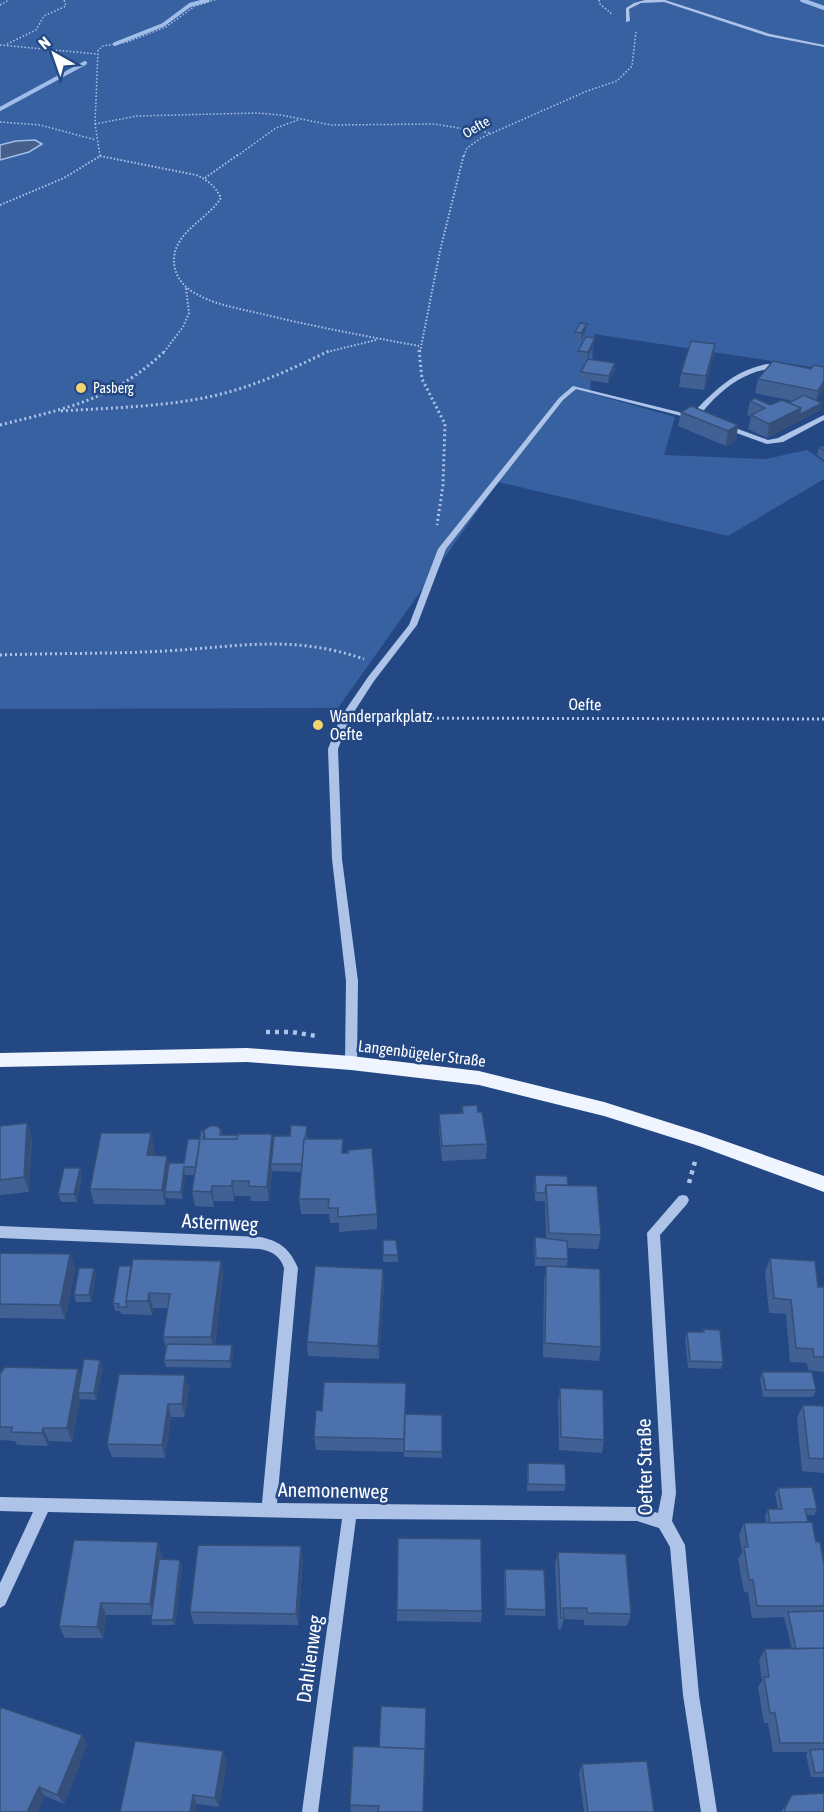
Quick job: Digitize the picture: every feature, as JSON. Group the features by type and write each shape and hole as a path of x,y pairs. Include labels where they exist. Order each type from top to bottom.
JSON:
{"main road":[{"name":"Langenbügeler Straße","path":"0,1060 248,1055 351,1063 478,1078 604,1109 702,1140 824,1184"}],"street":[{"path":"628,21 627,9 632,5 664,1 769,35 824,46"},
{"path":"693,417 728,381 745,371 776,366 787,367"},
{"path":"351,1063 352,981 337,859 333,749 345,718 381,667 414,626 442,549 561,399 575,387 704,420"},
{"path":"714,424 767,442 780,440 824,417"},
{"name":"Oefter Straße","path":"683,1200 653,1233 669,1493 664,1522 677,1545 690,1695 709,1812"},
{"name":"Asternweg","path":"0,1232 260,1243 276,1246 286,1255 291,1268 269,1509"},
{"name":"Anemonenweg","path":"0,1504 350,1512 636,1514 664,1522"},
{"path":"0,1600 44,1505"},
{"name":"Dahlienweg","path":"310,1812 350,1512"}],"path":[{"path":"0,4 9,0"},
{"path":"2,45 36,30 44,16 66,6 64,0"},
{"path":"100,156 95,124 97,54 103,46 127,42 166,27 195,6 215,0"},
{"name":"Oefte","path":"442,549 435,534 443,485 446,424 422,379 419,346 457,190 461,162 467,148 491,133 587,91 617,81 628,72 632,66 637,34 628,21"},
{"path":"2,45 97,54"},
{"path":"95,124 116,118 211,116 255,112 285,115 315,124 340,126 430,122 468,126 491,133"},
{"path":"205,178 276,128 299,120"},
{"path":"0,122 40,125 96,140"},
{"path":"0,205 70,176 100,156 205,178 217,190 221,198 217,207 193,224 179,243 175,255 176,275 186,288 217,302 304,325 419,346"},
{"path":"0,425 61,411 99,397 147,369 158,359 183,327 189,313 186,288"},
{"path":"61,411 168,404 240,389 273,377 335,348 379,339"},
{"path":"0,655 167,651 244,643 280,643 309,644 340,650 381,667"},
{"name":"Oefte","path":"345,718 824,719"},
{"path":"683,1200 702,1140"}],"shaded area":[{"path":"0,0 824,0 824,369 594,334 590,393 675,417 664,455 766,459 807,450 824,462 824,479 728,536 498,482 338,708 0,709"},
{"path":"35,140 42,144 29,152 0,160 0,145"}],"building":[{"path":"580,323 587,324 581,333 575,332"},
{"path":"586,337 595,338 588,352 578,351"},
{"path":"691,341 715,344 706,376 681,373"},
{"path":"588,359 615,363 609,376 581,372"},
{"path":"773,361 811,369 814,365 824,367 824,381 818,391 758,379"},
{"path":"804,395 822,403 799,415 801,408 789,403"},
{"path":"755,398 770,405 782,400 801,408 769,424 751,415 765,408 750,401"},
{"path":"691,406 738,425 728,431 681,412"},
{"path":"477,1105 478,1112 482,1112 487,1144 442,1146 439,1114 463,1113 462,1106"},
{"path":"27,1123 24,1177 0,1180 0,1126"},
{"path":"291,1125 307,1126 302,1164 271,1164 274,1136 290,1136"},
{"path":"210,1126 217,1126 221,1130 220,1135 238,1135 237,1139 205,1139 204,1130"},
{"path":"201,1131 204,1132 203,1139 237,1139 238,1134 272,1134 267,1187 249,1186 249,1181 232,1181 232,1186 212,1186 211,1192 192,1191"},
{"path":"101,1133 151,1133 147,1155 167,1156 162,1190 90,1189"},
{"path":"188,1139 200,1139 196,1167 184,1167 181,1192 165,1192 169,1163 184,1163"},
{"path":"304,1139 343,1139 342,1153 348,1153 348,1150 372,1148 377,1214 338,1217 338,1208 328,1208 329,1199 299,1199"},
{"path":"64,1168 80,1168 74,1194 58,1194"},
{"path":"535,1175 567,1176 568,1185 546,1185 545,1193 536,1193"},
{"path":"546,1185 597,1186 601,1235 549,1233"},
{"path":"535,1237 567,1241 568,1259 536,1258"},
{"path":"383,1240 396,1240 398,1255 383,1255"},
{"path":"0,1253 70,1254 60,1305 0,1304"},
{"path":"770,1258 815,1261 818,1287 824,1287 824,1357 814,1357 813,1349 796,1348 791,1300 774,1298"},
{"path":"133,1259 221,1261 211,1337 163,1337 170,1294 149,1293 148,1301 126,1301"},
{"path":"119,1266 131,1266 127,1307 118,1307 119,1304 113,1303"},
{"path":"315,1266 383,1269 378,1346 307,1342"},
{"path":"546,1266 600,1269 601,1347 545,1343"},
{"path":"79,1268 94,1268 89,1295 74,1295"},
{"path":"703,1329 720,1330 723,1362 690,1361 687,1332 704,1332"},
{"path":"167,1344 232,1345 230,1361 164,1360"},
{"path":"84,1359 100,1360 94,1393 78,1393"},
{"path":"5,1367 78,1369 67,1428 43,1428 42,1433 11,1432 12,1427 0,1427 0,1374"},
{"path":"762,1372 812,1372 816,1390 766,1390"},
{"path":"119,1374 185,1375 182,1404 168,1404 162,1445 107,1444"},
{"path":"324,1382 406,1383 404,1439 314,1437 316,1410 322,1411"},
{"path":"560,1388 603,1390 604,1440 561,1437"},
{"path":"803,1405 824,1406 824,1459 809,1458"},
{"path":"405,1414 442,1415 442,1452 404,1451"},
{"path":"528,1463 565,1464 566,1485 528,1484"},
{"path":"812,1487 817,1509 805,1509 808,1522 770,1523 768,1509 782,1509 778,1488"},
{"path":"812,1522 816,1542 820,1542 824,1564 824,1606 757,1606 753,1580 749,1580 744,1547 748,1547 744,1523"},
{"path":"398,1538 481,1539 482,1611 397,1610"},
{"path":"74,1540 158,1542 150,1604 101,1603 97,1627 59,1626"},
{"path":"198,1545 301,1546 296,1614 190,1612"},
{"path":"558,1552 626,1554 631,1614 587,1613 587,1608 563,1608 564,1618 561,1618"},
{"path":"159,1559 180,1560 173,1620 151,1620"},
{"path":"505,1569 544,1570 546,1610 506,1609"},
{"path":"824,1611 824,1648 796,1649 788,1612"},
{"path":"824,1648 824,1743 780,1743 775,1713 770,1713 764,1677 769,1677 765,1649"},
{"path":"381,1706 426,1708 425,1754 425,1749 379,1747"},
{"path":"0,1707 82,1735 57,1795 39,1787 27,1812 0,1812"},
{"path":"135,1741 223,1751 215,1798 193,1795 190,1812 120,1812"},
{"path":"353,1746 425,1749 423,1812 378,1812 379,1806 350,1805"},
{"path":"824,1749 824,1772 815,1773 810,1750"},
{"path":"647,1761 654,1812 588,1812 582,1764"},
{"path":"824,1793 824,1812 785,1812 792,1795"}],"waterway":[{"path":"115,44 163,25 190,5 208,0"},
{"path":"802,0 824,8"},
{"path":"0,109 85,63"}],"place":[{"name":"Pasberg","path":"81,388"},
{"name":"Wanderparkplatz Oefte","path":"318,725"}]}
